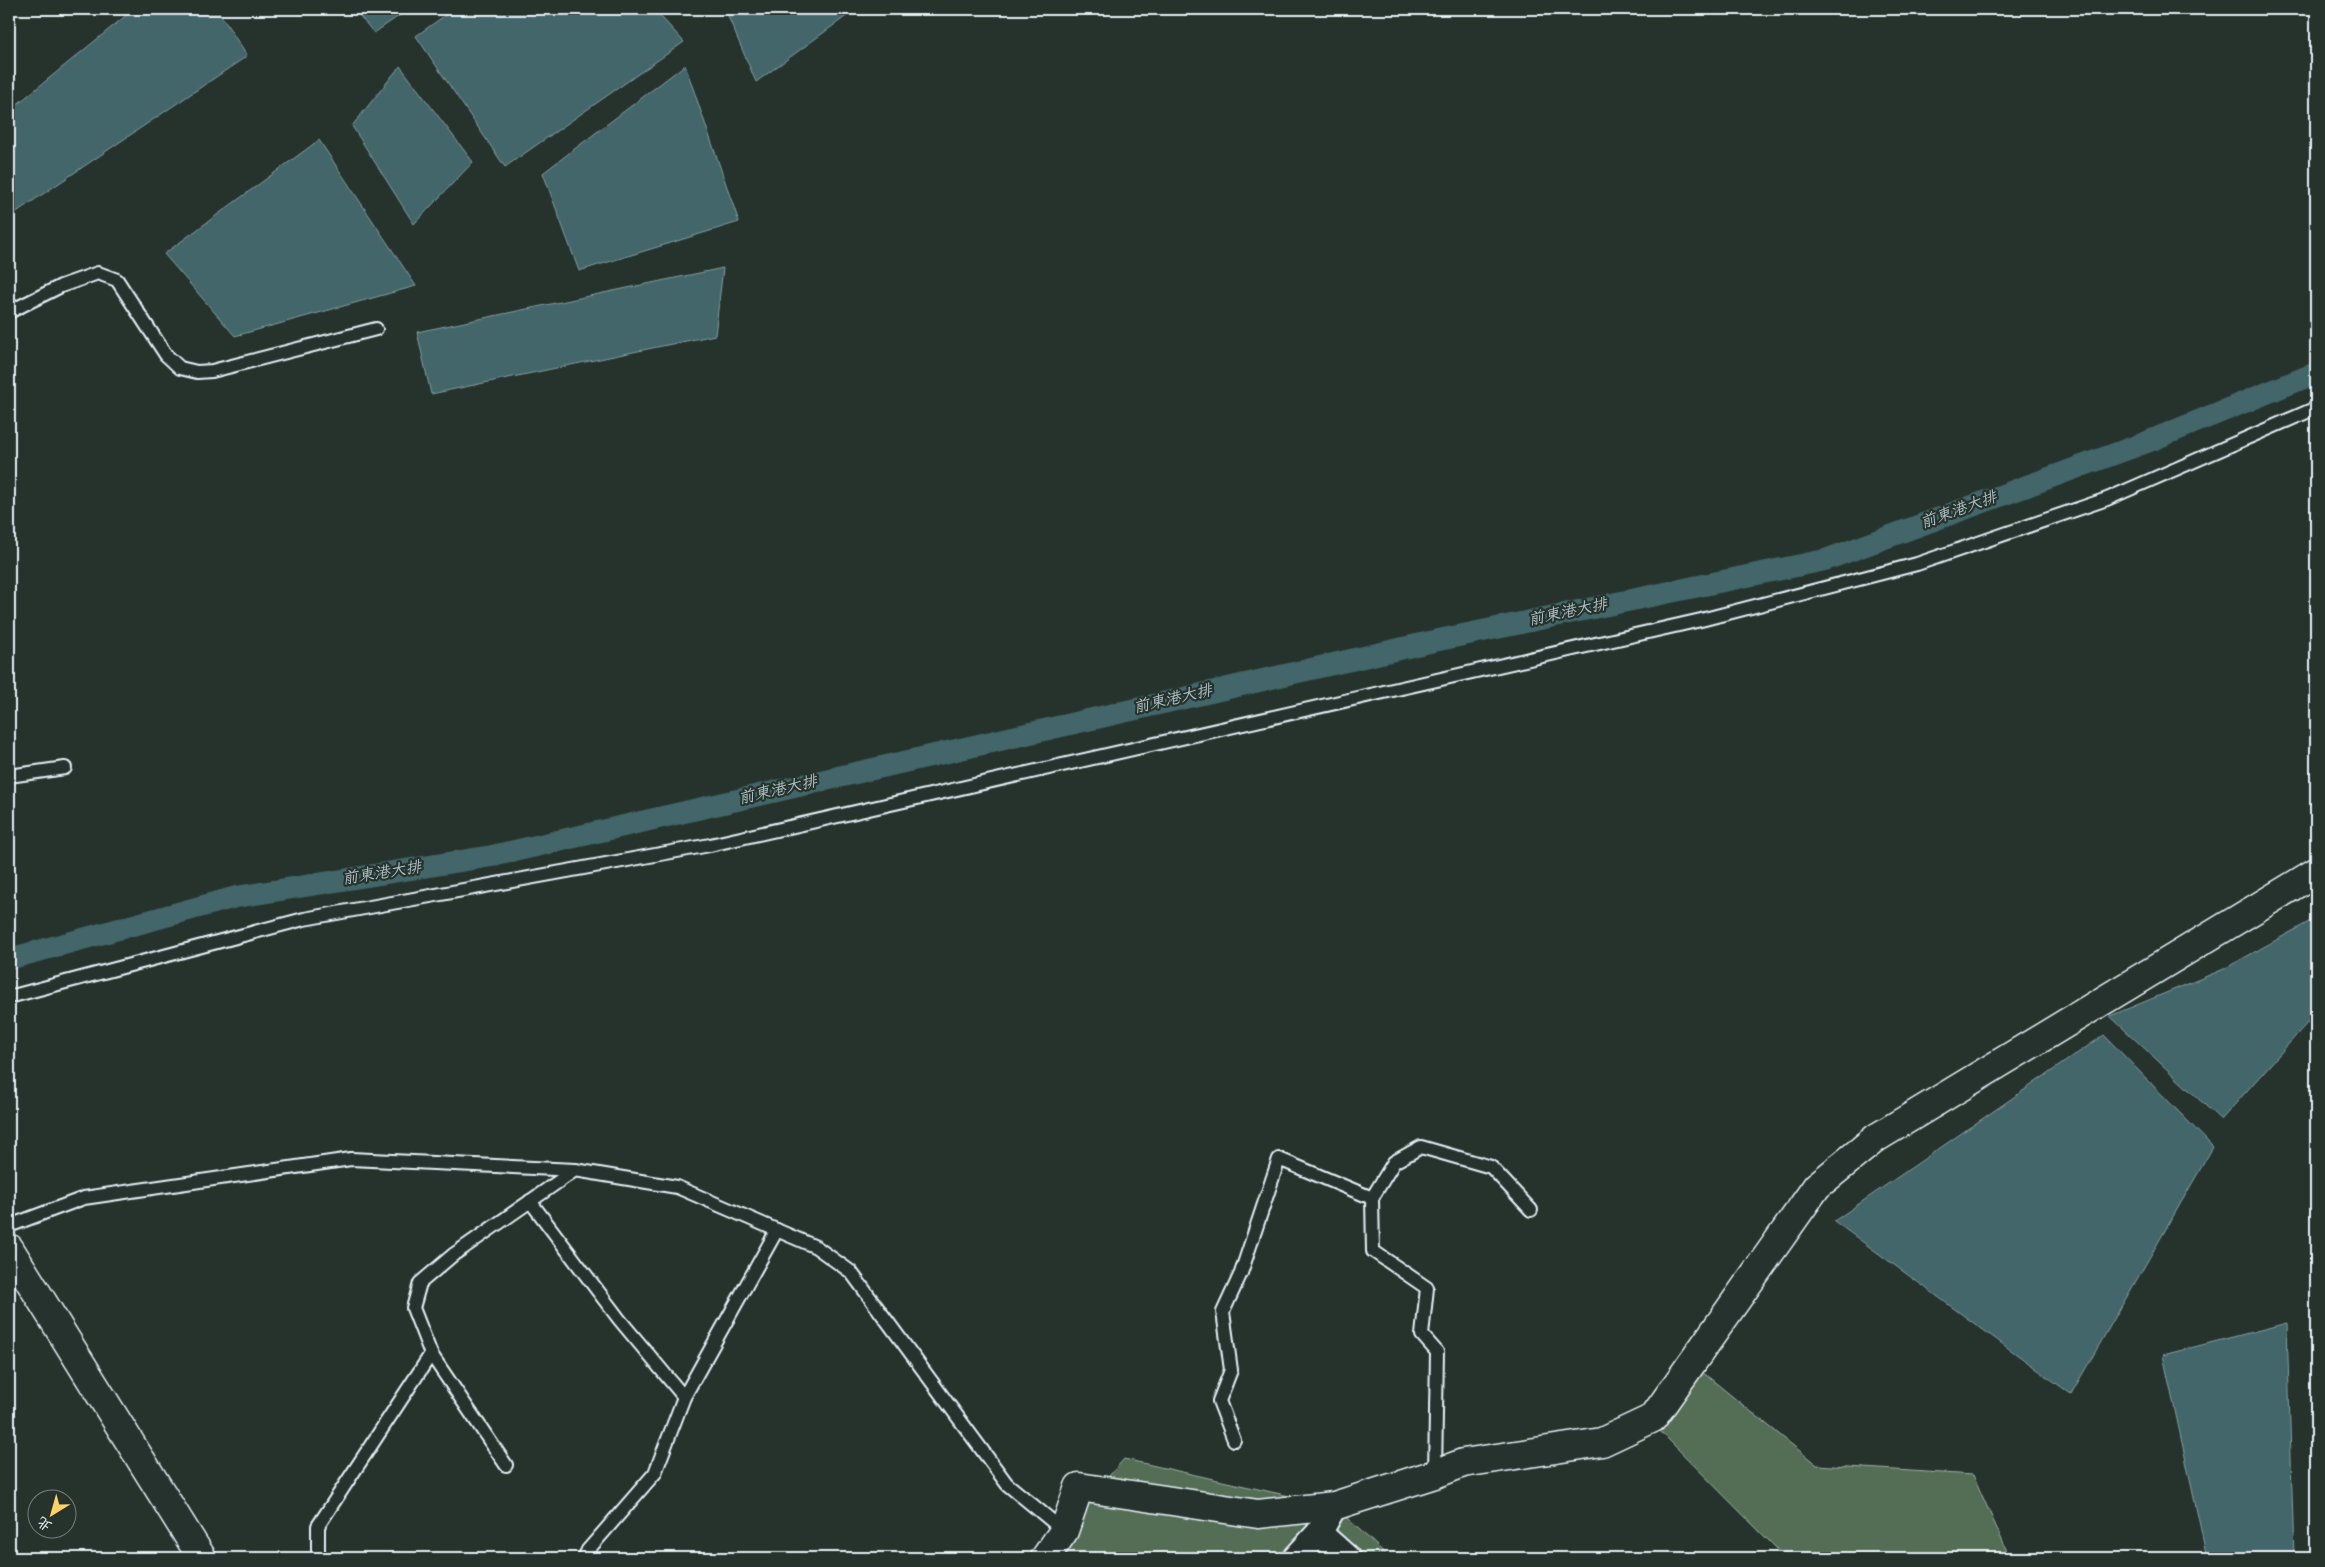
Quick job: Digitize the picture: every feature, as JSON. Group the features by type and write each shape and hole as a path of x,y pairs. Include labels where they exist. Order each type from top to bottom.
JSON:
{"main road":[{"path":"1045,1558 1064,1532 1079,1487 1258,1514 1334,1506 1435,1474 1463,1463 1602,1442 1652,1418 1817,1186 1876,1138 2316,872"},
{"path":"9,1248 202,1558"}],"street":[{"path":"1296,1558 1319,1533 1334,1506"},
{"path":"1319,1533 1347,1558"}],"lane":[{"path":"9,312 62,286 98,273 116,280 166,356 180,368 197,372 212,371 376,329"},
{"path":"9,997 304,919 710,844 1710,618 1917,564 2089,505 2316,408"},
{"path":"9,776 65,768"},
{"path":"1435,1474 1437,1352 1422,1335 1427,1288 1373,1251 1372,1198 1394,1162 1421,1148 1491,1167 1530,1210"},
{"path":"9,1226 84,1198 351,1159 575,1170 677,1187 816,1247 851,1272 1008,1484 1064,1532"},
{"path":"1234,1440 1219,1401 1231,1370 1223,1312 1241,1273 1279,1159 1372,1198"},
{"path":"506,1465 431,1354 413,1308 420,1283 453,1255 575,1170"},
{"path":"530,1201 619,1320 684,1397"},
{"path":"584,1558 588,1550 655,1473 684,1397 777,1230"},
{"path":"318,1558 318,1526 431,1354"}],"green space":[{"path":"1701,1371 1817,1465 1973,1475 2010,1558 1786,1558 1648,1419"},
{"path":"1124,1459 1334,1506 1390,1558 1049,1558 1094,1493"}],"water":[{"path":"134,9 217,9 247,56 9,217 9,111"},
{"path":"354,9 409,9 374,33"},
{"path":"454,9 654,9 684,42 505,167 416,36"},
{"path":"725,9 856,9 756,82"},
{"path":"685,65 739,222 579,271 543,173"},
{"path":"400,66 473,162 414,224 352,126"},
{"path":"319,140 416,286 235,336 164,254"},
{"path":"723,268 715,335 431,394 417,332"},
{"path":"2316,918 2316,1013 2221,1120 2110,1016 2224,969"},
{"path":"2104,1035 2213,1147 2071,1394 1834,1221"},
{"path":"2287,1323 2294,1558 2207,1558 2163,1355"}],"waterway":[{"name":"前東港大排","path":"9,959 236,897 492,856 1434,641 1825,560 2147,442 2316,373"}]}
